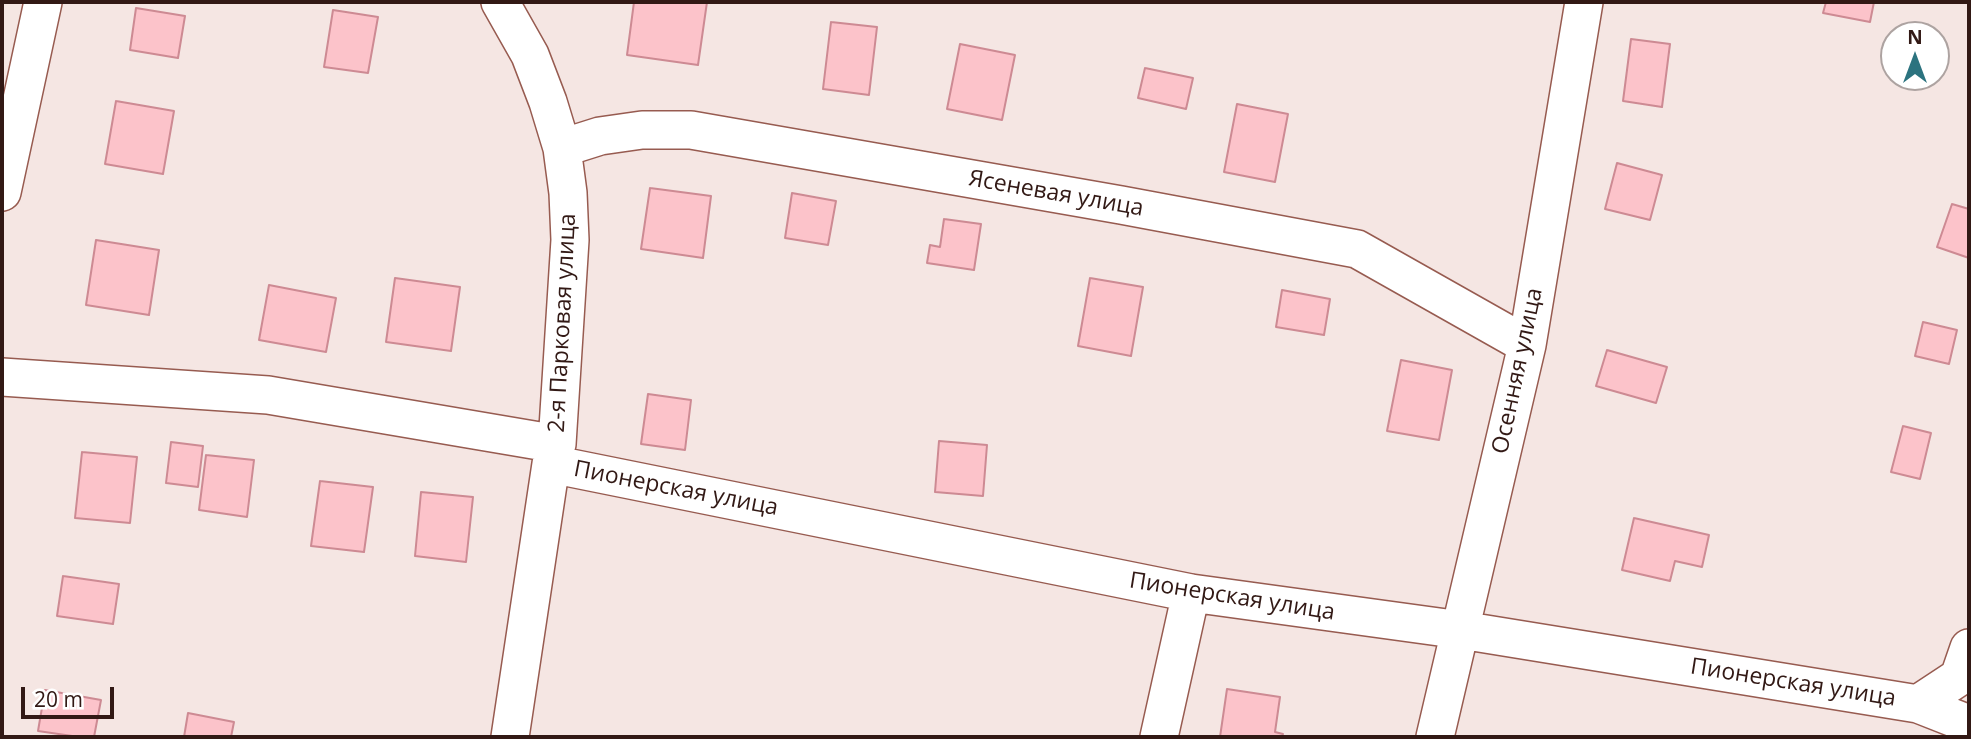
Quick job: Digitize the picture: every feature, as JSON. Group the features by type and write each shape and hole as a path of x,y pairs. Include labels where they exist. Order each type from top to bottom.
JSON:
{"street":[{"path":"2,192 43,2"},
{"name":"2-я Парковая улица","path":"499,2 530,55 562,148 570,240 554,454 510,737"},
{"name":"Осенняя улица","path":"1436,737 1527,345 1584,2"},
{"name":"Ясеневая улица","path":"562,148 600,136 642,130 691,130 1357,249 1527,345"},
{"name":"Пионерская улица","path":"2,377 268,395 554,454 1191,593 1461,630 1918,704 1969,724"},
{"path":"1159,737 1191,593"},
{"name":"Пионерская улица","path":"1918,704 1964,663"}],"building":[{"path":"634,2 707,2 698,65 627,55"},
{"path":"1826,2 1874,2 1870,22 1823,13"},
{"path":"136,8 185,16 178,58 130,50"},
{"path":"333,10 378,17 368,73 324,67"},
{"path":"831,22 877,27 869,95 823,89"},
{"path":"1631,39 1670,44 1662,107 1623,101"},
{"path":"960,44 1015,55 1002,120 947,109"},
{"path":"1145,68 1193,78 1186,109 1138,98"},
{"path":"116,101 174,111 163,174 105,164"},
{"path":"1237,104 1288,114 1275,182 1224,172"},
{"path":"1617,163 1662,175 1650,220 1605,209"},
{"path":"650,188 711,196 703,258 641,249"},
{"path":"792,193 836,201 828,245 785,238"},
{"path":"1952,204 1969,209 1969,258 1937,247"},
{"path":"944,219 981,224 974,270 927,263 930,245 940,247"},
{"path":"96,240 159,250 149,315 86,305"},
{"path":"395,278 460,287 451,351 386,342"},
{"path":"1090,278 1143,287 1131,356 1078,346"},
{"path":"269,285 336,298 326,352 259,340"},
{"path":"1282,290 1330,299 1324,335 1276,327"},
{"path":"1923,322 1957,330 1949,364 1915,356"},
{"path":"1607,350 1667,367 1656,403 1596,386"},
{"path":"1401,360 1452,370 1439,440 1387,431"},
{"path":"648,394 691,400 685,450 641,444"},
{"path":"1903,426 1931,433 1920,479 1891,472"},
{"path":"939,441 987,445 983,496 935,492"},
{"path":"171,442 203,446 198,487 166,483"},
{"path":"82,452 137,457 130,523 75,518"},
{"path":"206,455 254,460 247,517 199,510"},
{"path":"320,481 373,487 364,552 311,546"},
{"path":"421,492 473,497 466,562 415,556"},
{"path":"1634,518 1709,535 1702,567 1675,561 1670,581 1622,570"},
{"path":"63,576 119,584 113,624 57,616"},
{"path":"1227,689 1280,697 1275,732 1283,734 1282,737 1220,737"},
{"path":"45,690 101,700 94,737 38,731"},
{"path":"188,713 234,722 231,737 184,737"}]}
